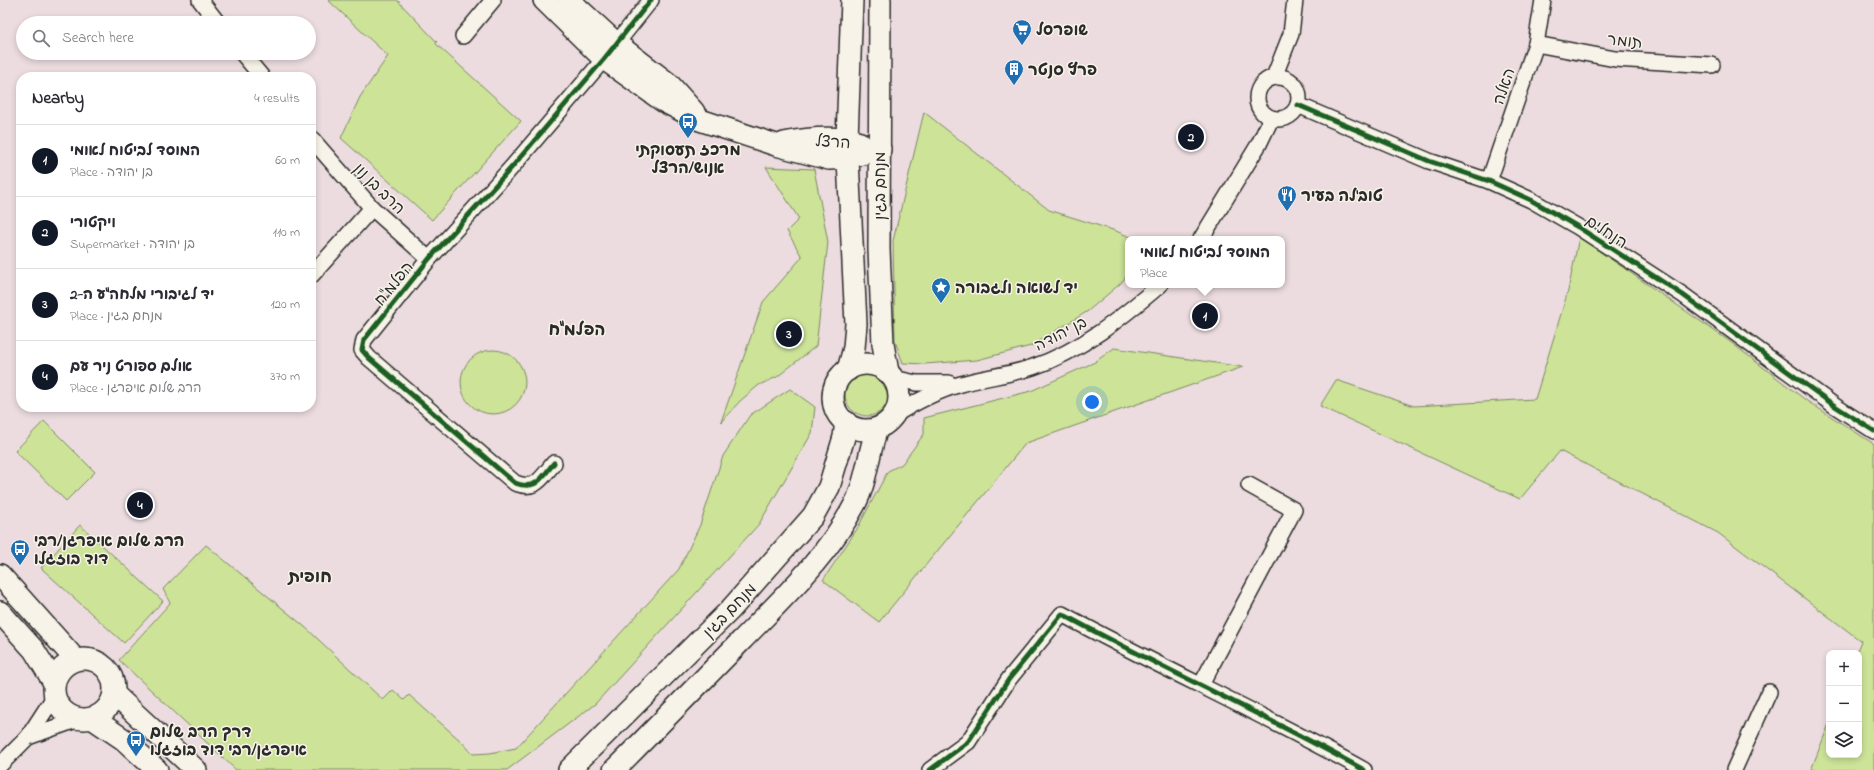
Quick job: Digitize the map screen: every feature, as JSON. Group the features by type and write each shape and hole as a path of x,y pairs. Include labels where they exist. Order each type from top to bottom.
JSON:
{"main road":[{"name":"הרצל","path":"544,0 611,51 663,101 700,120 776,145 805,139 847,148 880,149"},
{"name":"הרצל","path":"569,0 611,51"},
{"name":"מנחם בגין","path":"848,370 854,348 856,324 847,148 852,0"},
{"name":"מנחם בגין","path":"880,0 879,249 882,337 891,375"},
{"path":"868,364 877,366 891,375 898,388 899,398 897,408 893,416 877,429 860,429 846,422 836,411 833,398 837,382 848,370 857,366 868,364"},
{"name":"מנחם בגין","path":"569,770 730,610 814,516 829,487 844,437 846,422"},
{"name":"מנחם בגין","path":"614,770 791,590 837,533 856,503 865,476 871,444 877,429"},
{"path":"0,575 75,659"},
{"path":"0,612 34,650 54,689 62,710 68,715 86,719 123,739 157,770"},
{"path":"54,689 62,667 75,659 92,660 105,667 112,679 114,694 107,709 86,719"},
{"path":"114,694 196,770"}],"street":[{"path":"200,0 213,16"},
{"path":"463,36 493,0"},
{"name":"הפלמ\"ח","path":"554,463 537,484 527,487 515,483 387,375 362,350 364,340 429,259 512,167 611,51 651,0"},
{"path":"1274,78 1291,34 1296,0"},
{"name":"האלה","path":"1489,181 1536,44 1544,0"},
{"name":"תומר","path":"1536,44 1615,59 1712,65"},
{"path":"248,60 258,72"},
{"path":"1281,77 1294,84 1298,90 1298,105 1290,116 1284,119 1271,118 1260,110 1257,96 1262,84 1274,78 1281,77"},
{"name":"הנחלים","path":"1298,105 1429,160 1489,181 1531,200 1669,287 1835,406 1874,430"},
{"path":"1203,236 1259,144 1271,118"},
{"name":"הרב בן נון","path":"316,144 372,208 429,259"},
{"path":"316,270 372,208"},
{"name":"בן יהודה","path":"893,416 925,397 962,383 1033,367 1087,342 1128,312 1156,288"},
{"name":"בן יהודה","path":"891,375 916,384 962,383"},
{"path":"1201,685 1294,510 1250,485"},
{"path":"930,770 968,742 1009,679 1062,614 1296,732 1364,770"},
{"path":"0,765 28,737 54,689"},
{"path":"1734,770 1769,692"},
{"path":"28,737 86,719"}],"green space":[{"path":"328,0 397,0 437,42 436,44 521,121 432,220 341,138 360,97 388,56"},
{"path":"924,112 1049,210 1128,236 1125,236 1125,278 1088,311 1031,346 977,360 925,364 903,363 895,341 893,241"},
{"path":"766,167 814,169 828,242 816,346 777,377 759,385 740,401 721,422 763,302 802,257 787,231 799,219"},
{"path":"1579,237 1729,341 1807,401 1874,444 1874,770 1811,770 1826,732 1826,758 1862,758 1862,650 1857,650 1861,641 1718,533 1560,451 1520,499 1320,406 1336,380 1414,406 1535,399 1568,291"},
{"path":"1114,348 1243,367 1026,443 879,622 823,580 857,529 888,471 902,464 924,434 924,418 1031,391 1095,362"},
{"path":"487,350 499,350 516,359 523,370 525,382 523,394 516,405 499,414 487,414 475,409 466,400 461,388 461,376 466,364 475,355"},
{"path":"867,372 879,376 885,382 889,394 885,406 879,412 867,416 855,412 849,406 845,394 849,382 855,376"},
{"path":"790,389 815,407 812,433 759,524 595,704 507,770 236,770 119,660 170,603 163,589 206,545 305,627 383,700 393,690 404,700 409,695 462,742 473,754 490,753 516,748 679,569 700,525 723,456 750,415"},
{"path":"44,421 95,472 66,501 15,451"},
{"path":"80,525 163,601 124,643 41,568"}],"cycle path":[{"path":"554,463 538,482 529,485 515,483 369,358 362,350 364,340 429,259 512,167 604,59 651,0"},
{"path":"1298,105 1429,161 1489,181 1531,200 1578,227 1683,295 1835,406 1874,431"},
{"path":"930,770 968,742 1009,679 1062,614 1364,770"}],"place":[{"name":"שופרסל","path":"1022,46"},
{"name":"פרץ סנטר","path":"1014,86"},
{"name":"ויקטורי","path":"1191,137"},
{"name":"מרכז תעסוקתי אנוש/הרצל","path":"688,139"},
{"name":"טוב'לה בעיר","path":"1287,212"},
{"name":"יד לשואה ולגבורה","path":"941,304"},
{"name":"המוסד לביטוח לאומי","path":"1205,316"},
{"name":"יד לגיבורי מלחה\"ע ה-2","path":"789,334"},
{"name":"אולם ספורט ניר עם","path":"140,505"},
{"name":"הרב שלום איפרגן/רבי דוד בוזגלו","path":"20,566"},
{"name":"דרך הרב שלום איפרגן/רבי דוד בוזגלו","path":"136,757"}],"district":[{"name":"הפלמ\"ח","path":"577,329"},
{"name":"חופית","path":"310,576"}]}
